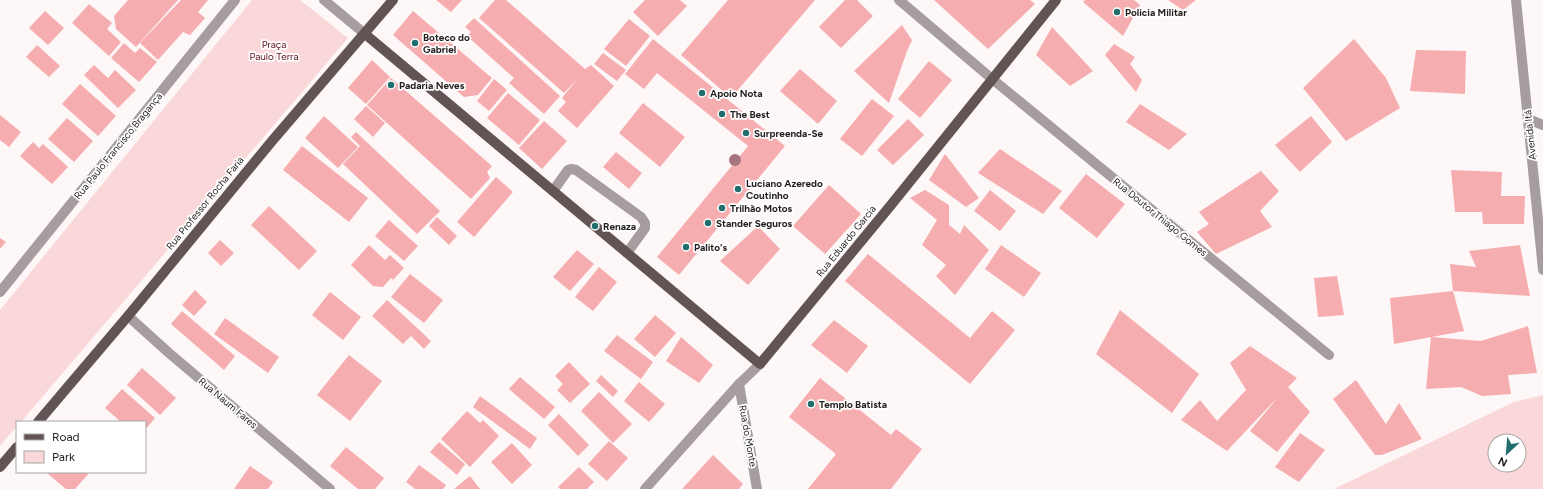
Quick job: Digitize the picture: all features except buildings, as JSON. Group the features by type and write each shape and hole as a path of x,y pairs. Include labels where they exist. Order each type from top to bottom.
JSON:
{"main road":[{"name":"Rua Professor Rocha Faria","path":"39,421 128,316 272,141 393,0"},
{"name":"Rua Eduardo Garcia","path":"760,364 891,205 1056,0"},
{"path":"365,34 760,364"},
{"path":"0,467 16,448"}],"street":[{"name":"Rua Paulo Francisco Bragança","path":"0,292 235,0"},
{"path":"324,0 365,34"},
{"name":"Rua Doutor Thiago Gomes","path":"899,0 1329,355"},
{"name":"Avenida Itá","path":"1516,0 1543,270"},
{"path":"1528,119 1543,125"},
{"path":"552,191 568,170 576,170 641,217 645,223 645,228 627,253"},
{"name":"Rua Naum Fares","path":"128,316 169,353 330,489"},
{"name":"Rua Eduardo Garcia","path":"645,489 739,384 760,364"},
{"name":"Rua do Monte","path":"739,384 757,489"}],"green space":[{"name":"Praça Paulo Terra","path":"252,0 300,0 348,38 22,421 16,421 16,427 0,446 0,310"},
{"path":"1543,395 1543,489 1334,489 1514,402"}],"place":[{"name":"Policia Militar","path":"1117,12"},
{"name":"Boteco do Gabriel","path":"415,43"},
{"name":"Padaria Neves","path":"391,85"},
{"name":"Apoio Nota","path":"702,93"},
{"name":"The Best","path":"722,114"},
{"name":"Surpreenda-Se","path":"746,133"},
{"name":"Luciano Azeredo Coutinho","path":"738,189"},
{"name":"Trilhão Motos","path":"722,208"},
{"name":"Stander Seguros","path":"708,223"},
{"name":"Renaza","path":"595,226"},
{"name":"Palito's","path":"686,247"},
{"name":"Templo Batista","path":"811,404"}]}
